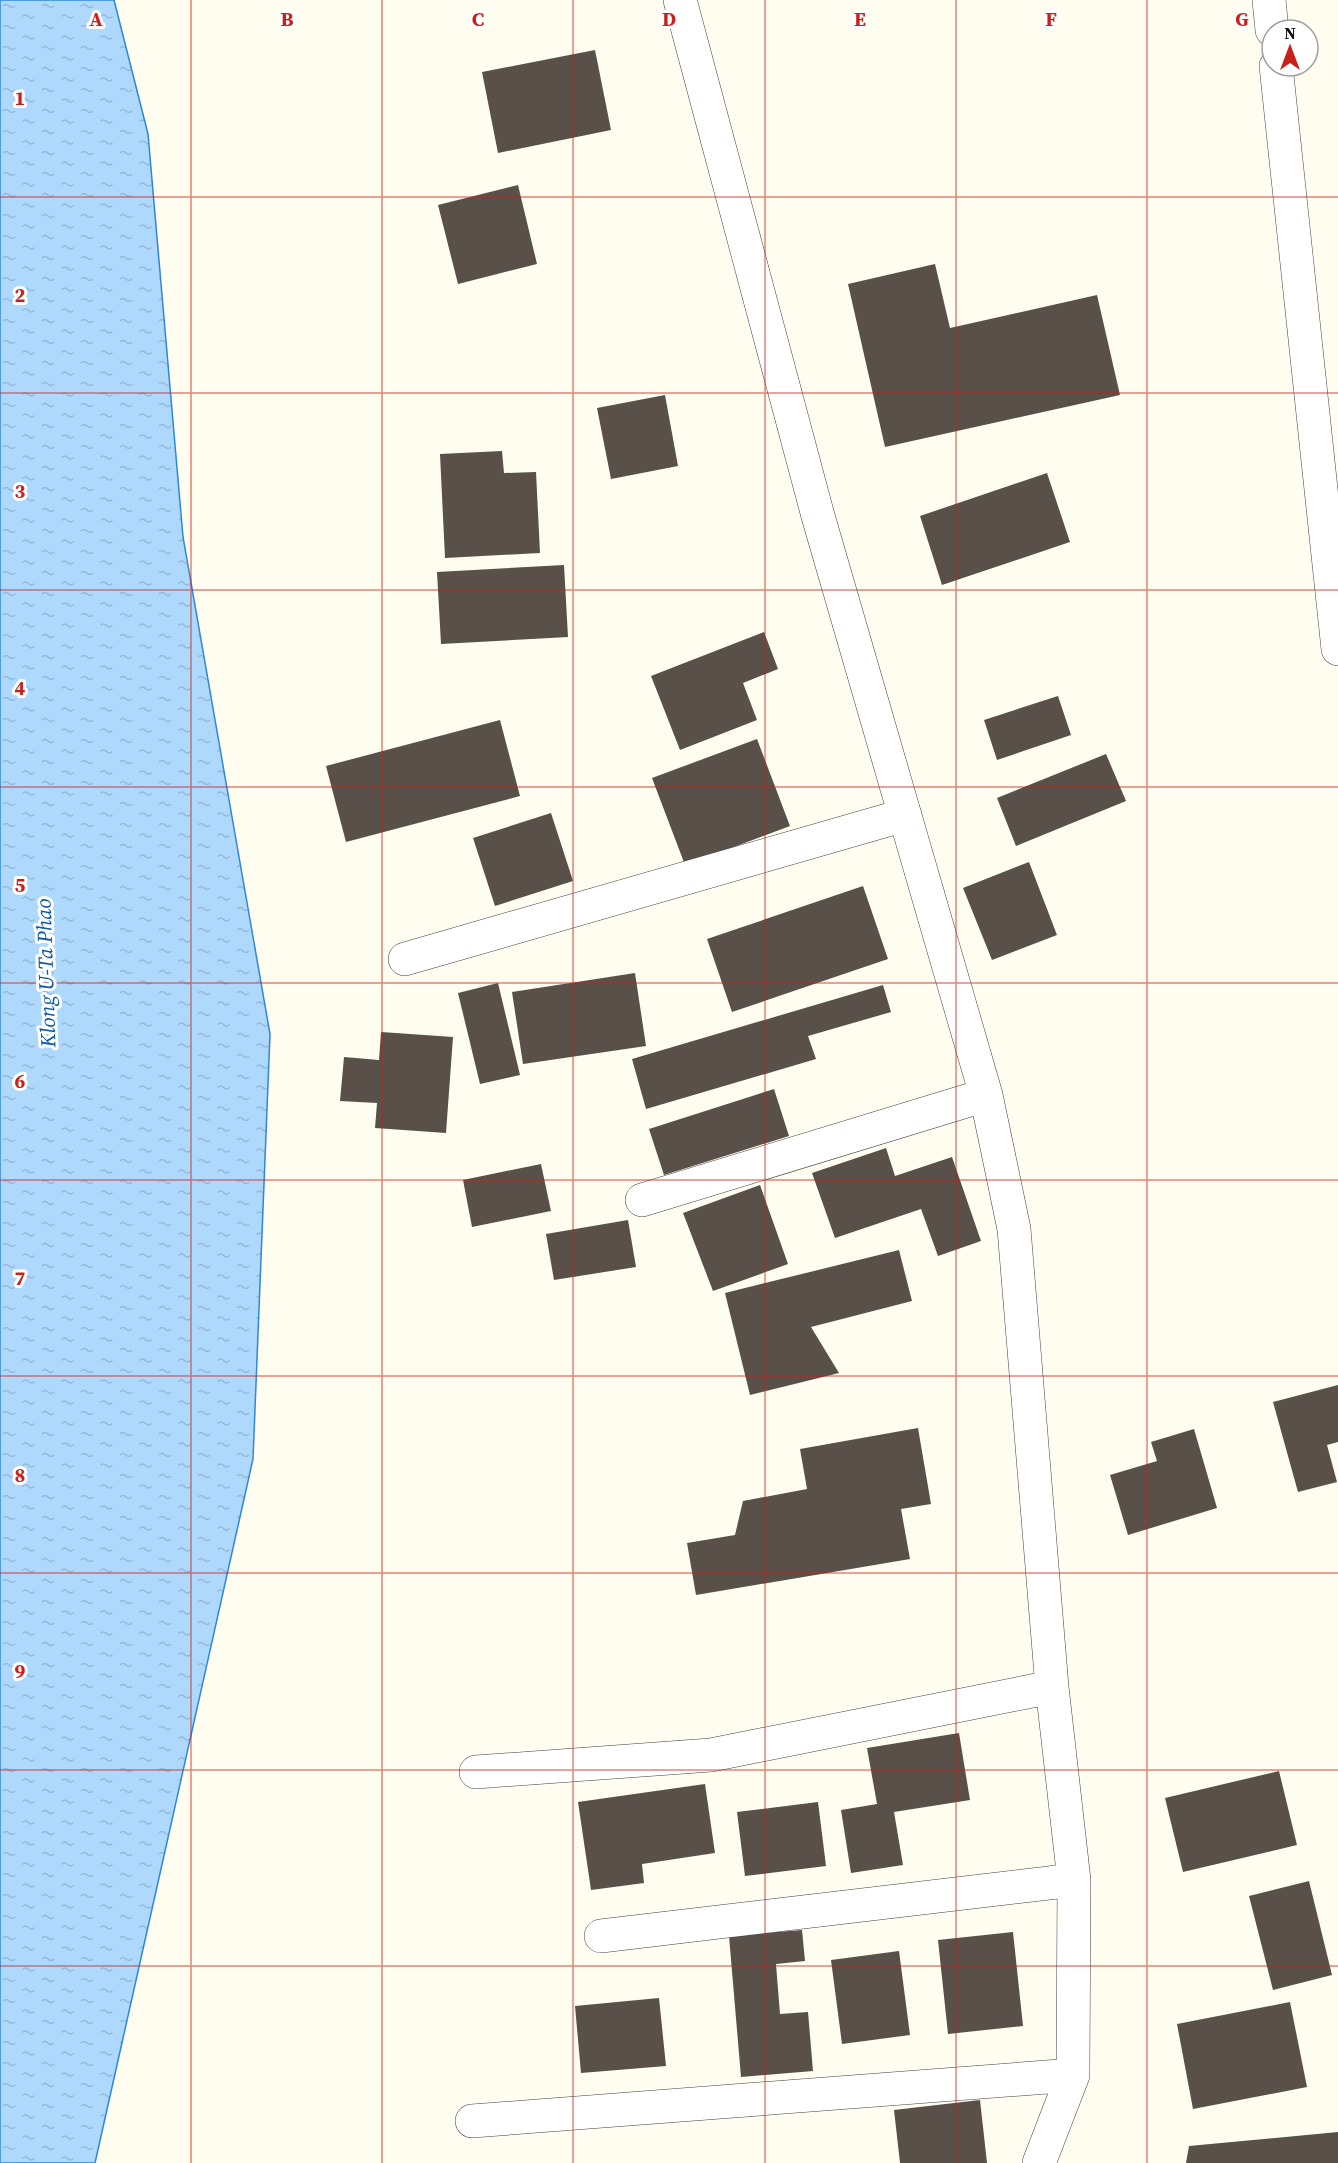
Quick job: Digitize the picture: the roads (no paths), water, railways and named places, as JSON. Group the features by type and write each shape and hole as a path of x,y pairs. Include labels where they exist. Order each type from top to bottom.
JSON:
{"street":[{"path":"680,0 818,516 986,1095 1014,1229 1052,1686 1074,1880 1073,2074 1039,2163"},
{"path":"1269,0 1271,18"},
{"path":"1277,78 1338,649"},
{"path":"405,959 905,814"},
{"path":"642,1200 986,1095"},
{"path":"476,1772 711,1755 1052,1686"},
{"path":"601,1936 1074,1880"},
{"path":"472,2121 1073,2074"}],"water":[{"name":"Klong U-Ta Phao","path":"0,0 114,0 148,134 183,537 270,1034 253,1459 95,2163 0,2163"}]}
